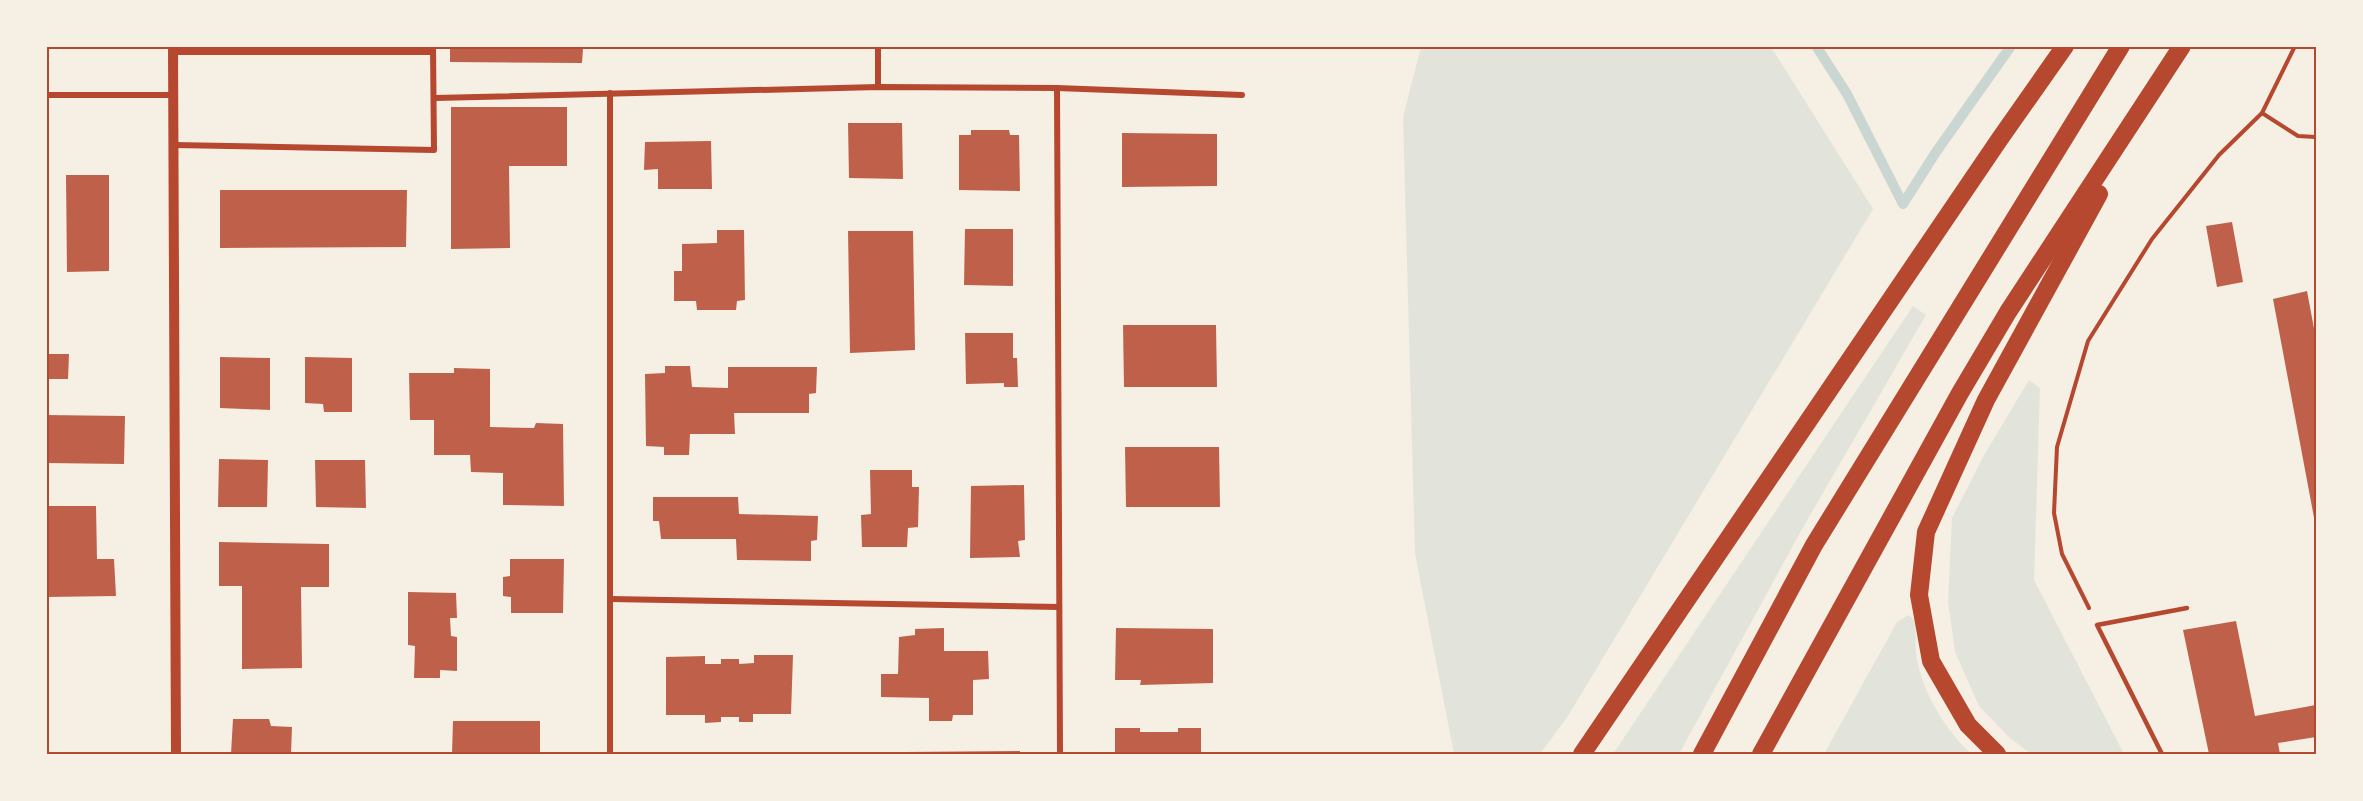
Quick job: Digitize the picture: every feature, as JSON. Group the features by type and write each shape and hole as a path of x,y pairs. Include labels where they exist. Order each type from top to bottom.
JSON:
{"highway":[{"path":"1582,754 1999,140 2066,46"},
{"path":"1702,754 1815,545 2121,46"},
{"path":"1761,754 1990,342 2182,46"},
{"path":"1997,754 1968,724 1930,661 1919,595 1926,532 1986,400 2164,75"}],"street":[{"path":"878,46 878,87"},
{"path":"174,145 434,150 433,49 173,49 176,754"},
{"path":"435,98 878,87 1058,88 1242,95"},
{"path":"1058,88 1060,754"},
{"path":"610,93 610,754"},
{"path":"46,95 174,94"},
{"path":"610,599 1059,607"}],"lane":[{"path":"2162,754 2097,625 2187,608"}],"path":[{"path":"2097,625 2062,554 2054,513 2057,447 2088,341 2152,239 2219,155 2262,114 2295,46"},
{"path":"2262,114 2298,136 2316,137"}],"shaded area":[{"path":"1421,47 1771,47 1873,209 1568,716 1540,754 1454,754 1415,554 1403,117"},
{"path":"1913,306 1926,315 1801,531 1679,754 1613,754"},
{"path":"2029,380 2040,388 2034,580 2124,754 2031,754 2010,738 1979,706 1955,652 1948,602 1952,518 1983,457"},
{"path":"1909,615 1915,622 1917,660 1925,686 1945,723 1971,754 1824,754 1897,622"}],"building":[{"path":"450,46 596,46 596,48 583,49 582,63 450,62"},
{"path":"451,107 567,107 567,166 509,166 510,248 451,249"},
{"path":"848,123 902,123 903,179 849,178"},
{"path":"971,130 1009,130 1010,135 1019,135 1020,191 959,190 959,135 971,135"},
{"path":"1122,133 1217,134 1217,186 1122,187"},
{"path":"711,141 712,189 658,189 658,169 644,170 645,142"},
{"path":"66,175 109,175 109,271 67,272"},
{"path":"220,190 407,190 406,247 220,248"},
{"path":"2232,222 2243,282 2217,287 2206,226"},
{"path":"965,229 1013,229 1013,286 964,285"},
{"path":"717,230 744,230 745,300 737,301 736,310 697,310 696,301 674,301 674,271 682,271 682,244 717,243"},
{"path":"848,231 913,231 915,350 850,353"},
{"path":"2307,291 2316,339 2315,523 2273,299"},
{"path":"1123,325 1216,325 1217,387 1124,387"},
{"path":"965,333 1013,333 1013,358 1017,358 1018,387 1004,387 1004,383 966,384"},
{"path":"46,354 69,354 68,379 46,379"},
{"path":"220,357 270,358 270,410 220,408"},
{"path":"305,357 352,358 352,412 324,412 323,404 305,403"},
{"path":"665,366 690,366 692,387 728,388 728,367 817,367 816,393 809,394 809,413 734,413 735,434 690,434 689,455 664,455 664,447 646,446 645,374 665,373"},
{"path":"454,368 490,369 490,427 534,428 536,423 563,424 564,506 503,505 503,473 471,472 470,455 434,455 434,420 410,420 409,373 454,373"},
{"path":"46,415 125,416 124,464 46,463"},
{"path":"1125,447 1219,447 1220,507 1126,507"},
{"path":"219,459 268,460 267,507 218,507"},
{"path":"315,460 365,460 366,508 316,507"},
{"path":"870,470 912,470 912,487 919,487 918,527 908,528 907,547 862,547 861,515 871,514"},
{"path":"1024,485 1025,540 1018,541 1020,557 970,558 971,486"},
{"path":"653,497 738,497 739,514 818,516 817,540 811,541 811,561 737,560 736,539 661,539 659,521 653,521"},
{"path":"46,506 96,506 97,559 114,559 116,596 46,597"},
{"path":"219,542 329,544 329,587 301,587 302,668 242,669 242,586 219,586"},
{"path":"510,559 564,559 563,613 511,613 511,597 503,596 503,577 510,576"},
{"path":"408,592 456,593 457,618 450,618 451,636 457,637 457,671 440,670 440,678 414,678 415,646 408,645"},
{"path":"2236,621 2255,716 2316,705 2316,737 2278,743 2280,754 2209,754 2183,630"},
{"path":"944,628 944,651 988,651 989,679 973,680 973,715 953,715 952,721 929,721 929,698 881,697 881,674 898,674 899,637 915,635 915,629"},
{"path":"1116,628 1213,629 1213,683 1140,685 1141,680 1115,680"},
{"path":"754,655 793,655 791,714 753,714 753,722 739,722 739,717 721,717 721,722 705,723 705,715 666,715 666,657 705,656 705,664 721,664 721,659 739,659 739,664 754,663"},
{"path":"233,719 269,719 271,726 292,727 291,754 231,754"},
{"path":"453,721 540,721 540,754 452,754"},
{"path":"1115,728 1140,728 1140,732 1178,732 1178,728 1201,728 1201,754 1115,754"},
{"path":"1020,751 1020,754 905,754 905,752"}],"waterway":[{"path":"1816,46 1847,94 1903,204 1936,152 2011,46"}]}
